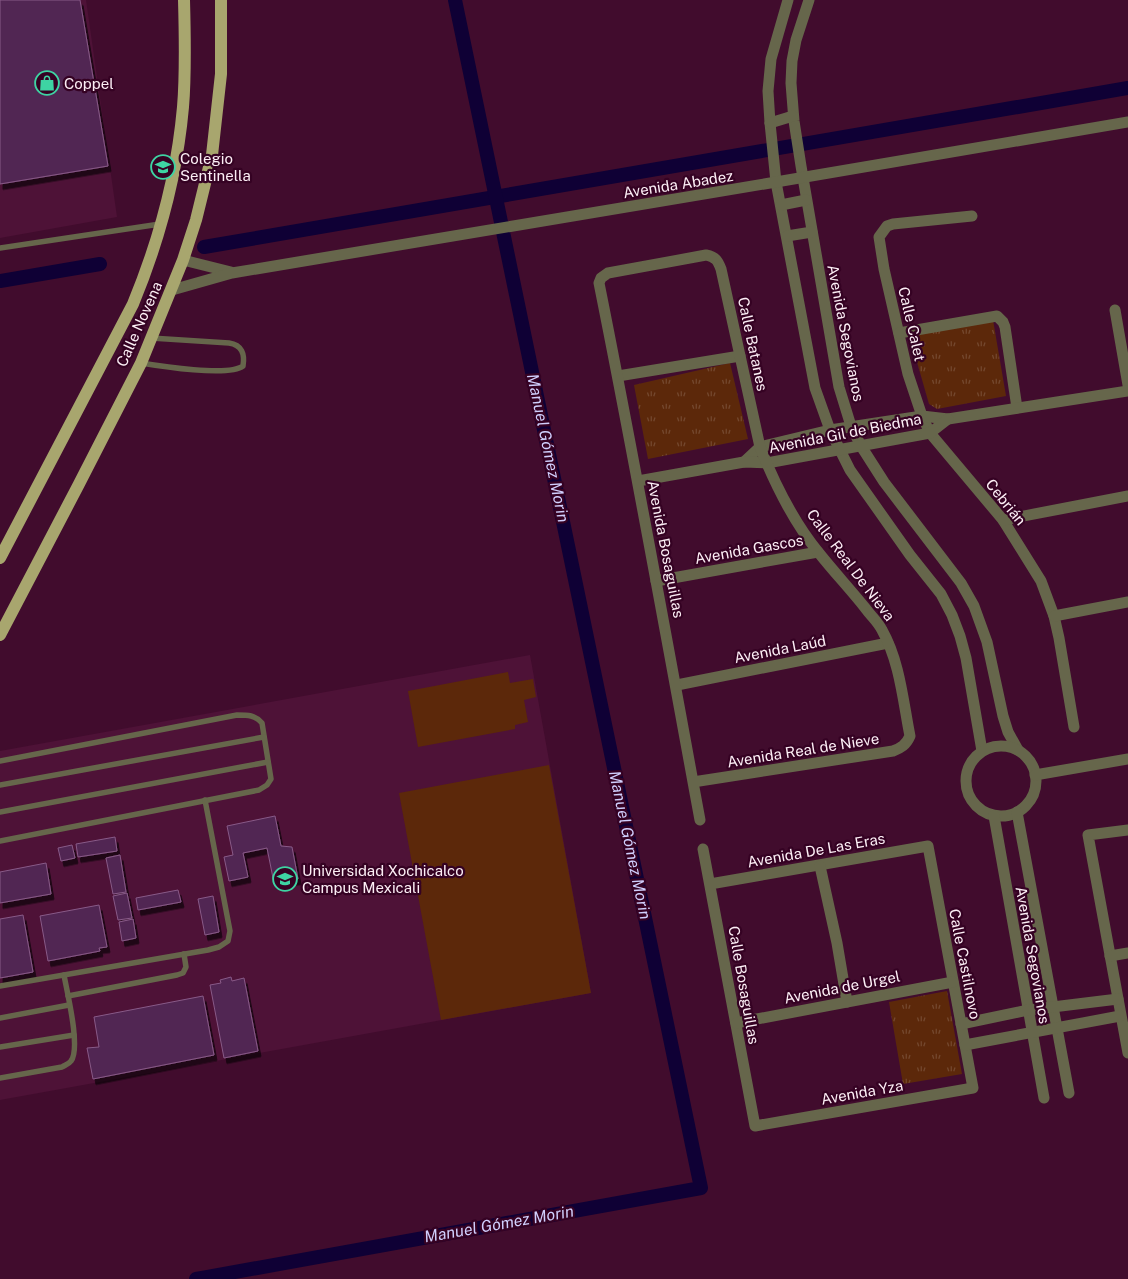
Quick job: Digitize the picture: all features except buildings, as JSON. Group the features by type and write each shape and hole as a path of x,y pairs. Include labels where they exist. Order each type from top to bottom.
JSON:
{"main road":[{"name":"Calle Novena","path":"0,558 133,304 148,267 162,224 176,164 183,108 185,67 184,0"},
{"name":"Calle Novena","path":"0,635 140,363 184,260 212,156 221,74 221,0"}],"street":[{"path":"788,0 771,59 768,91 770,125 776,182 809,360 816,388 838,450 861,488 941,594 952,615 966,658 982,751"},
{"name":"Avenida Segovianos","path":"810,0 796,40 792,61 793,118 839,387 851,426 861,446 884,482 961,582 974,606 987,642 1002,716 1018,750"},
{"path":"770,125 793,118"},
{"name":"Avenida Abadez","path":"172,290 232,273 1128,122"},
{"path":"781,205 806,200"},
{"name":"Calle Calet","path":"922,416 908,374 884,268 880,237 887,226 893,224 972,216"},
{"path":"787,236 812,232"},
{"name":"Avenida Bosaguillas","path":"700,820 677,685 599,283 601,278 608,272 706,255"},
{"name":"Calle Batanes","path":"706,255 712,256 718,261 721,269 760,447"},
{"name":"Avenida Abadez","path":"184,260 232,273"},
{"path":"1115,310 1128,386"},
{"path":"899,333 997,316 1005,327 1018,408"},
{"path":"618,376 740,356"},
{"name":"Avenida Gil de Biedma","path":"744,462 760,447 851,426 922,416 948,419 1128,391"},
{"name":"Cebrián","path":"922,416 930,433 1003,520 1041,581 1054,616 1059,638 1074,727"},
{"name":"Avenida Gil de Biedma","path":"638,481 744,462 767,463 930,433 948,419"},
{"name":"Calle Real De Nieva","path":"760,447 783,496 818,552 845,582 875,621 894,653 910,736"},
{"path":"1003,520 1128,496"},
{"name":"Avenida Gascos","path":"656,581 818,552"},
{"path":"1054,616 1128,602"},
{"name":"Avenida Laúd","path":"677,685 888,643"},
{"name":"Avenida Real de Nieve","path":"693,782 892,751 901,748 908,742 910,736"},
{"path":"1000,746 1018,750 1029,761 1035,775 1036,784 1034,792 1024,807 1010,815 994,816 984,812 970,798 966,788 968,767 982,751 1000,746"},
{"path":"1035,775 1128,759"},
{"name":"Avenida Segovianos","path":"1017,812 1069,1093"},
{"name":"Avenida Segovianos","path":"994,816 1044,1098"},
{"path":"1128,830 1088,835 1128,1054"},
{"name":"Avenida De Las Eras","path":"710,884 928,846"},
{"name":"Calle Castilnovo","path":"928,846 973,1088"},
{"name":"Calle Bosaguillas","path":"703,848 755,1126"},
{"path":"820,866 837,943 846,1002"},
{"path":"1110,956 1128,953"},
{"name":"Avenida de Urgel","path":"736,1023 954,982"},
{"path":"961,1024 1028,1010 1118,999"},
{"path":"965,1045 1032,1034 1120,1016"},
{"name":"Avenida Yza","path":"755,1126 973,1088"}],"lane":[{"path":"0,248 162,224"},
{"path":"140,363 170,368 226,371 236,370 244,363 241,347 238,345 151,338"},
{"path":"0,761 238,715 249,715 257,717 262,723 271,779 267,785 259,790 0,841"},
{"path":"0,785 264,737"},
{"path":"0,812 268,762"},
{"path":"0,986 184,954 219,947 228,941 230,931 205,800"},
{"path":"68,996 183,973 186,967 184,954"},
{"path":"0,1078 62,1067 70,1062 74,1056 74,1034 64,975"},
{"path":"0,1018 69,1005"},
{"path":"0,1048 74,1034"}],"shaded area":[{"name":"Coppel","path":"0,0 86,0 117,217 0,238"},
{"name":"Universidad Xochicalco Campus Mexicali","path":"530,655 591,993 0,1100 0,751"}],"green space":[{"path":"993,320 1006,396 937,409 929,404 912,336"},
{"path":"730,363 748,439 648,459 634,385"},
{"path":"508,672 510,683 533,679 536,697 524,700 528,722 515,725 515,729 418,747 408,691"},
{"path":"549,765 591,993 441,1020 399,793"},
{"path":"947,991 962,1074 903,1084 889,1002"}],"waterway":[{"name":"Manuel Gómez Morin","path":"196,1279 701,1188 455,0"},
{"path":"204,247 1128,88"},
{"path":"0,281 100,264"}],"place":[{"name":"Coppel","path":"47,83"},
{"name":"Colegio Sentinella","path":"163,167"},
{"name":"Universidad Xochicalco Campus Mexicali","path":"285,879"}]}
